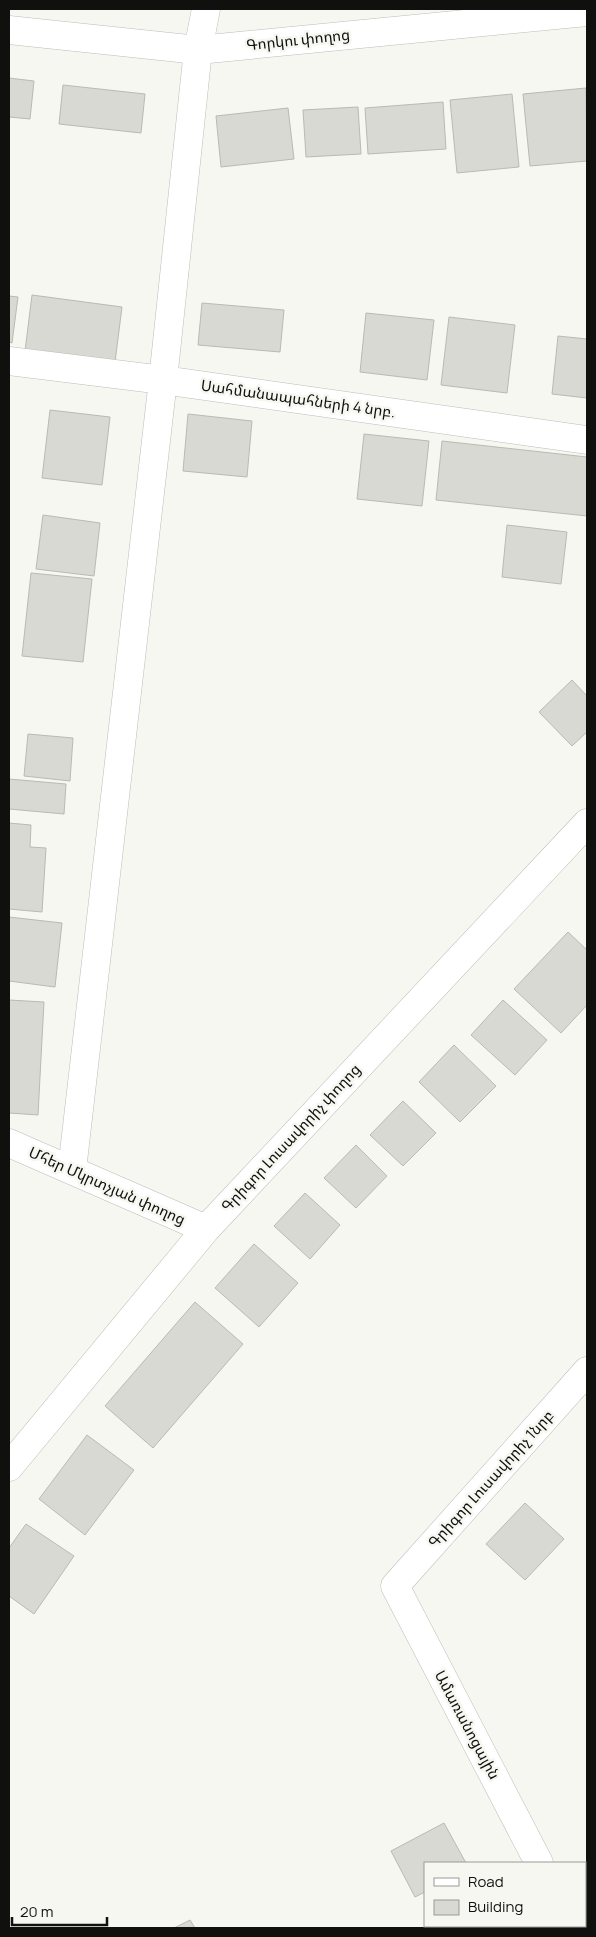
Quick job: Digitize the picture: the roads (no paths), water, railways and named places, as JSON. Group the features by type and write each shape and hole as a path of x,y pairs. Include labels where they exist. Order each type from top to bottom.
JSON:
{"street":[{"path":"72,1170 163,380 198,50 206,9"},
{"name":"Գորկու փողոց","path":"9,30 198,50 587,12"},
{"name":"Սահմանապահների 4 նրբ.","path":"9,360 587,440"},
{"name":"Գրիգոր Լուսավորիչ փողոց","path":"9,1467 206,1228 587,823"},
{"name":"Մհեր Մկրտչյան փողոց","path":"9,1142 206,1228"},
{"name":"Գրիգոր Լուսավորիչ 1նրբ","path":"395,1586 587,1371"},
{"name":"Ամառանոցային","path":"395,1586 538,1862"}]}
